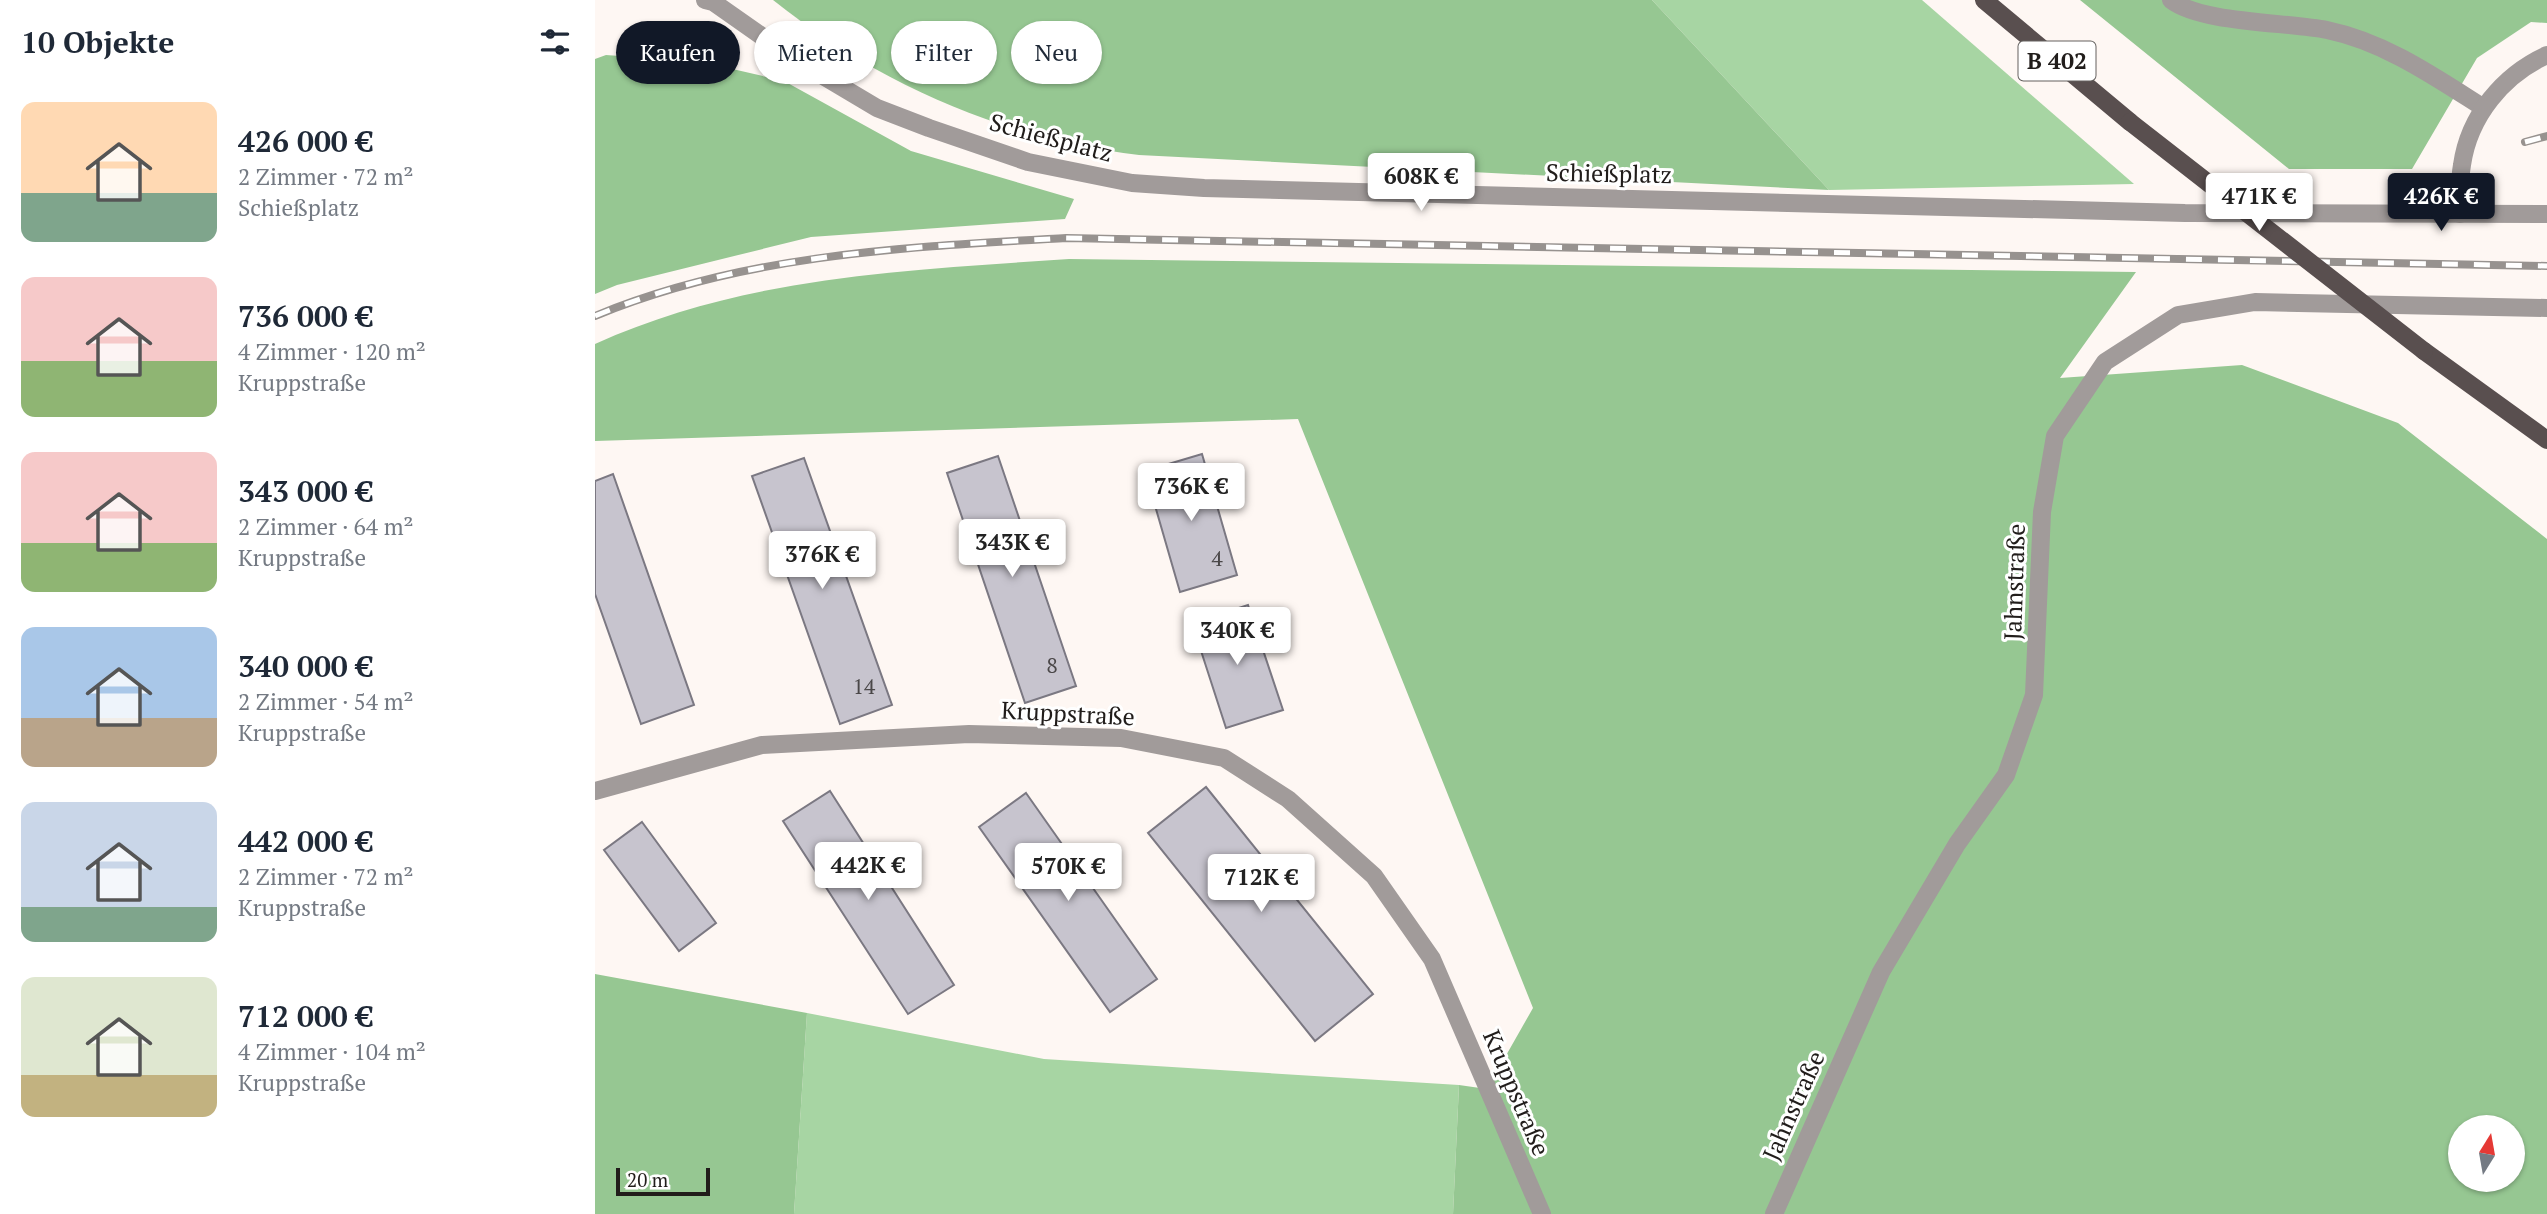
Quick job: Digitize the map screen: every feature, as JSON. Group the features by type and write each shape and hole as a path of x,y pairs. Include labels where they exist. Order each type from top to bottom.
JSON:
{"main road":[{"name":"B 402","path":"1984,0 2130,122 2424,351 2547,440"}],"street":[{"path":"2171,0 2178,6 2209,14 2327,30 2363,41 2395,54 2484,108"},
{"name":"Schießplatz","path":"710,1 793,58 877,108 1028,162 1132,183 1204,188 2185,213 2547,214"},
{"path":"2460,214 2462,165 2471,133 2484,108 2501,85 2527,64 2547,55"},
{"name":"Jahnstraße","path":"1774,1214 1881,972 1957,844 2006,775 2034,695 2042,512 2055,436 2105,362 2178,314 2255,302 2547,308"},
{"name":"Kruppstraße","path":"595,791 762,745 969,734 1121,738 1224,758 1289,799 1374,876 1432,960 1542,1214"}],"green space":[{"path":"773,0 1652,0 1829,190 1139,155 1089,147 992,121 904,84 997,84 997,21 891,21 891,77 877,69 877,21 802,21"},
{"path":"1652,0 1922,0 2134,184 1829,190"},
{"path":"2080,0 2547,0 2547,23 2531,22 2477,58 2412,169 2289,169"},
{"path":"606,55 616,56 616,84 740,84 740,71 754,74 754,84 789,84 911,151 1074,199 1065,219 811,237 617,285 595,294 595,59"},
{"path":"1069,259 2136,272 2060,378 2242,365 2398,423 2547,539 2547,1214 1453,1214 1459,1085 1487,1089 1533,1008 1298,419 595,441 595,344 652,321 768,290 827,280 948,267"},
{"path":"595,974 807,1013 794,1214 595,1214"},
{"path":"807,1013 1044,1059 1459,1085 1453,1214 794,1214"}],"building":[{"path":"1202,454 1237,575 1180,592 1145,471"},
{"path":"998,456 1076,686 1025,703 947,473"},
{"path":"804,458 892,705 840,724 752,476"},
{"path":"613,474 694,705 641,724 595,594 595,481"},
{"path":"1248,605 1283,710 1226,728 1192,623"},
{"path":"1206,787 1373,994 1315,1041 1148,833"},
{"path":"830,791 954,985 908,1014 783,821"},
{"path":"1026,793 1157,979 1110,1012 979,827"},
{"path":"642,822 716,923 679,951 604,850"}],"railway":[{"path":"2525,142 2547,136"},
{"path":"595,316 651,295 768,266 886,250 1066,238 2547,266"}]}
